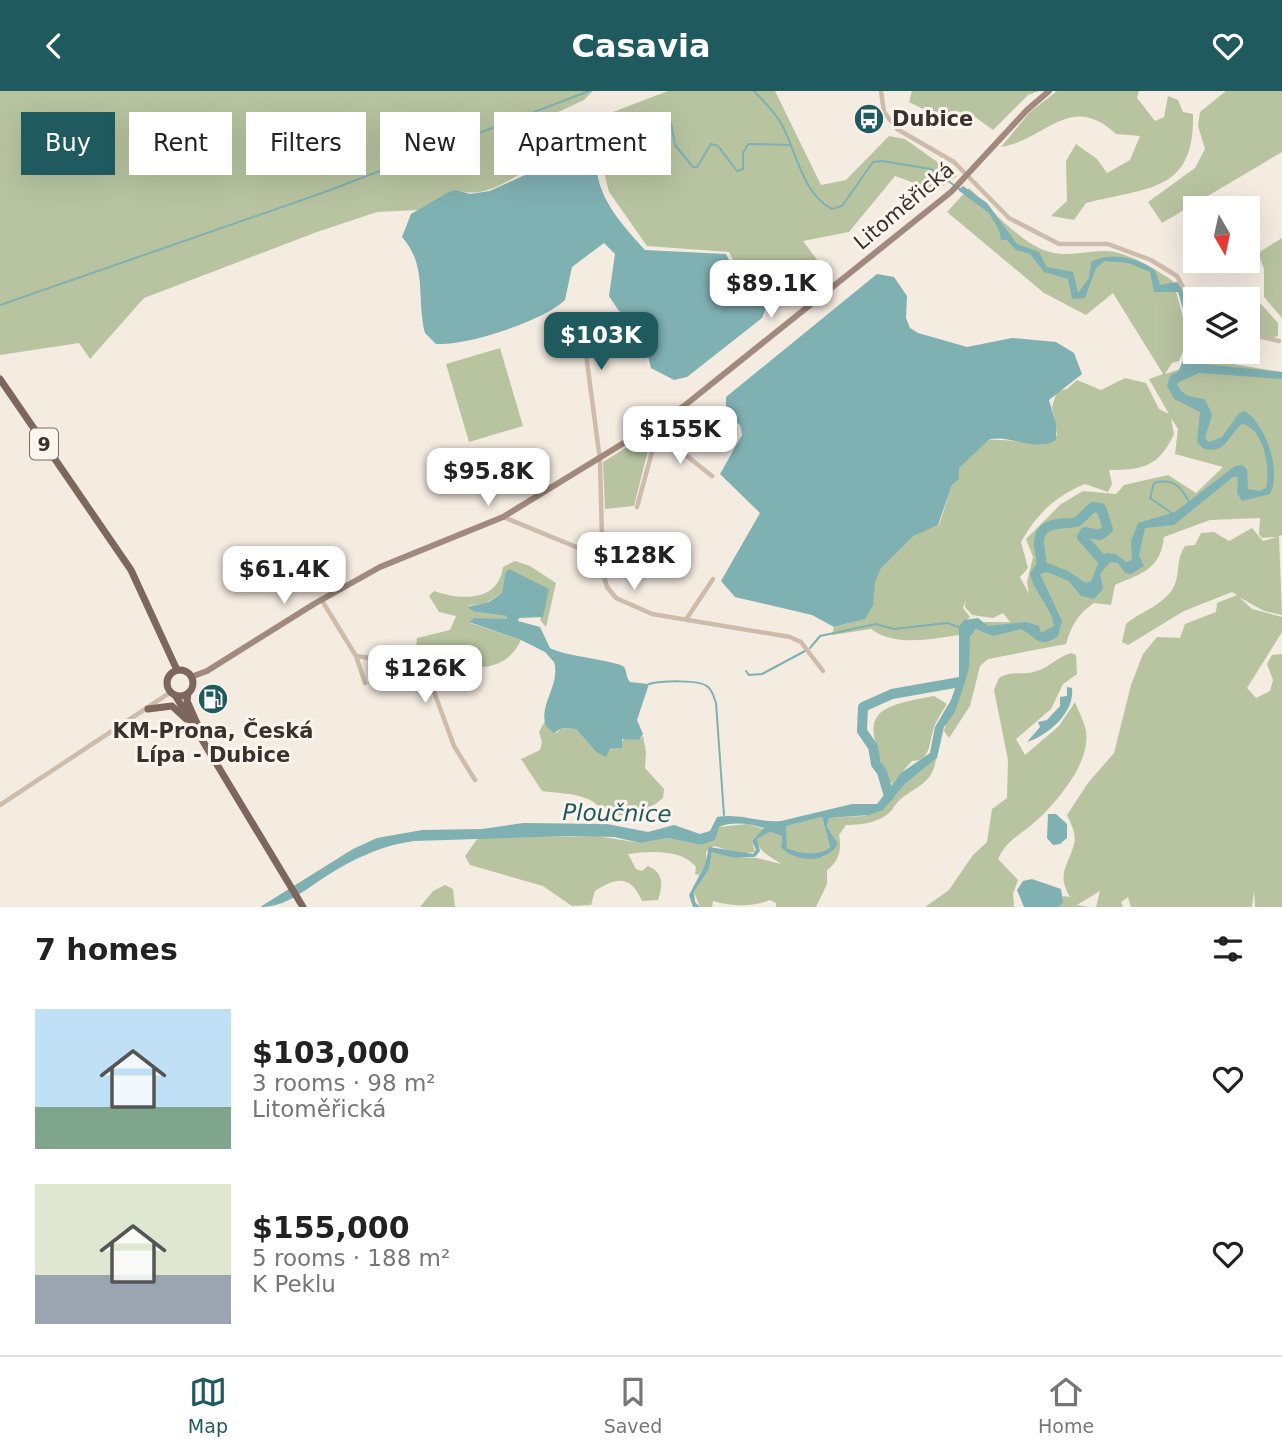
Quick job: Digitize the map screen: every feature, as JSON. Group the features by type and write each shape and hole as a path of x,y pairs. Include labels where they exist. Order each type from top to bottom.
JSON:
{"main road":[{"name":"9","path":"0,379 131,571 177,670"},
{"path":"206,745 188,703 191,677 185,671 177,670 167,679 173,694 303,907"},
{"path":"173,694 188,693"},
{"path":"148,709 164,705 175,708 206,745"}],"street":[{"path":"881,91 884,112 897,129 954,162 966,179 1009,218 1059,244 1108,244 1151,260 1177,276 1183,287"},
{"name":"Litoměřická","path":"191,677 207,671 321,599 380,567 503,517 600,460 684,406 951,192 966,179 1027,110 1049,91"},
{"path":"867,122 884,112"},
{"path":"582,324 600,460 602,538 598,556 607,587 616,598 652,614 790,637 802,642 823,671"},
{"path":"1260,337 1279,341"},
{"path":"643,433 683,453 712,476"},
{"path":"636,507 655,441"},
{"path":"503,517 598,556"},
{"path":"687,618 713,579"},
{"path":"321,599 356,656 365,683"},
{"path":"356,656 420,665 426,670 454,747 475,780"},
{"path":"0,805 173,694"}],"green space":[{"path":"0,91 593,91 584,100 558,112 494,112 494,175 518,175 506,182 482,192 456,190 418,210 377,212 144,298 90,359 79,343 0,355"},
{"path":"668,91 775,91 821,185 846,180 889,136 905,139 957,176 936,191 895,176 849,232 803,241 824,269 790,288 782,298 772,297 749,284 729,252 647,246 609,192 605,175 671,175 671,112 613,112"},
{"path":"912,91 1039,91 1028,95 993,130 968,112 935,115 909,102"},
{"path":"1057,91 1139,91 1137,98 1155,121 1164,117 1168,96 1178,100 1183,112 1193,114 1186,159 1176,173 1163,182 1147,189 1086,203 1074,220 1051,216 1067,201 1066,161 1076,144 1097,159 1107,173 1130,160 1140,136 1116,134 1100,122 1085,117 1071,117 1017,143 1001,147 1030,112"},
{"path":"1226,91 1282,91 1282,152 1208,196 1183,196 1183,211 1162,223 1148,202 1195,168 1205,149 1198,126 1200,112"},
{"path":"969,188 1007,225 1039,248 1064,254 1104,251 1122,254 1140,261 1173,281 1183,317 1183,352 1179,361 1172,363 1165,374 1196,364 1233,364 1282,372 1282,535 1279,536 1282,615 1264,611 1239,597 1252,609 1282,617 1282,632 1247,688 1256,698 1270,691 1273,680 1267,664 1272,655 1282,654 1282,907 1255,907 1254,890 1252,907 1131,907 1128,897 1121,902 1123,907 1096,907 1100,891 1077,905 1090,907 1059,907 1063,896 1070,897 1064,882 1064,870 1075,837 1067,815 1088,783 1114,753 1131,685 1143,654 1157,637 1180,638 1185,624 1216,612 1217,603 1237,595 1232,592 1184,611 1128,645 1122,642 1126,624 1160,602 1171,591 1182,551 1185,546 1195,545 1201,533 1214,532 1229,541 1252,528 1263,541 1277,537 1262,538 1259,534 1260,518 1210,520 1164,537 1154,564 1115,585 1111,605 1094,603 1083,612 1073,626 1066,644 988,659 980,666 970,706 949,738 944,731 947,720 955,712 971,634 985,622 1010,622 1003,613 993,618 972,615 965,607 966,600 963,608 970,617 959,627 959,635 902,640 881,635 871,629 832,635 834,627 860,619 866,614 879,571 894,551 913,535 939,525 952,485 957,481 959,468 985,442 997,440 1044,445 1057,435 1052,407 1057,391 1067,389 1077,380 1101,390 1125,378 1146,383 1159,409 1169,414 1149,379 1163,374 1113,293 1086,315 1044,293 947,212","holes":["1171,418 1178,429 1175,454 1223,467 1196,493 1168,475 1124,485 1116,494 1083,491 1061,504 1026,539 1033,557 1027,582 1029,594 1020,577 1028,568 1021,542 1040,515 1064,494 1085,484 1108,492 1112,484 1109,470 1131,469 1156,460 1174,434"]},
{"path":"1282,238 1282,318 1264,297 1264,269 1260,252"},
{"path":"1260,303 1278,323 1278,336 1273,338 1260,335"},
{"path":"500,348 523,426 469,442 446,364"},
{"path":"643,437 650,442 634,506 605,509 603,462"},
{"path":"515,561 530,566 556,583 546,627 540,620 545,604 537,583 505,573 502,593 486,603 467,606 475,612 508,616 506,620 474,618 470,623 521,640 510,656 495,665 468,667 458,666 462,646 427,651 416,648 417,638 450,630 456,616 439,612 429,596 434,591 466,597 486,593 500,579 503,567"},
{"path":"1071,653 1076,655 1077,674 1063,684 1051,709 1016,739 1025,755 1059,726 1075,702 1084,724 1086,739 1079,766 1064,791 1036,821 1010,842 998,859 1018,880 1013,894 1014,907 925,907 949,890 973,855 987,842 992,809 1007,798 1008,760 994,690 999,678 1008,674 1037,671"},
{"path":"934,696 947,704 935,724 928,751 922,758 912,761 892,784 888,781 875,742 876,719 882,711 894,705"},
{"path":"545,721 557,733 561,728 576,729 596,752 619,748 624,738 639,740 643,736 645,768 664,789 663,798 642,811 618,815 580,796 542,791 521,759 540,750 542,742 539,732"},
{"path":"936,759 928,778 900,800 884,817 862,824 846,825 839,835 839,855 827,870 827,884 816,907 776,907 776,903 770,900 743,905 713,901 712,907 700,907 694,892 709,869 712,851 734,858 757,858 781,864 762,851 758,844 757,839 770,832 782,836 781,844 790,854 824,857 838,843 827,827 829,818 864,816 882,810 905,784"},
{"path":"822,817 830,847 821,852 810,853 787,848 785,826"},
{"path":"747,824 764,829 752,841 755,852 741,854 714,846 706,852 706,864 699,875 695,874 696,867 690,861 674,854 628,854 636,869 642,871 648,866 660,876 658,900 642,901 628,883 616,881 595,891 591,905 572,906 543,886 470,865 465,856 478,838 596,836 641,843 668,838 701,845 709,840 719,827"},
{"path":"445,885 453,889 455,907 420,907 433,891"}],"water":[{"path":"525,175 598,175 612,210 645,250 726,254 741,284 764,297 767,305 762,318 687,377 674,380 651,368 639,320 619,311 609,296 615,254 604,243 572,267 565,300 554,308 504,331 466,341 436,344 425,333 418,271 410,248 402,237 411,214 449,192 456,190 470,194 490,191"},
{"path":"963,186 987,203 1017,244 1039,252 1047,267 1073,272 1078,293 1089,278 1091,262 1107,257 1124,257 1155,270 1160,285 1177,282 1183,292 1183,309 1178,292 1154,292 1150,272 1128,263 1105,261 1096,268 1085,298 1072,299 1068,279 1044,272 1030,254 1016,250 1007,240 1001,240 999,230 989,213 958,190"},
{"path":"877,274 894,277 907,296 906,318 910,328 918,333 967,347 1012,338 1056,342 1074,353 1082,374 1049,400 1056,424 1056,440 1040,445 999,438 985,443 959,468 959,479 952,485 938,525 913,536 881,568 875,582 873,605 865,619 834,627 812,615 735,597 721,581 760,513 720,474 742,435 740,425 726,413 726,397"},
{"path":"1183,361 1183,364 1282,372 1282,379 1199,373 1177,383 1185,394 1205,399 1212,415 1205,438 1209,442 1222,437 1239,413 1245,411 1253,418 1265,437 1273,461 1270,494 1242,501 1237,493 1238,477 1233,477 1174,525 1145,528 1139,555 1144,566 1131,574 1125,573 1118,563 1110,562 1100,574 1103,589 1094,599 1081,596 1069,581 1047,572 1040,574 1062,621 1058,636 1042,642 1021,629 993,636 976,629 970,637 969,668 964,685 955,712 944,727 937,758 905,784 883,810 869,815 829,818 827,827 838,843 827,855 811,859 794,856 781,847 782,836 770,832 757,839 760,851 755,857 734,858 712,852 709,869 694,892 695,902 700,907 693,907 689,895 705,865 709,847 753,854 756,850 752,841 764,828 741,824 724,825 719,827 715,840 701,845 668,838 641,843 614,837 571,836 414,841 370,853 338,869 288,901 260,907 353,849 377,838 422,830 482,829 523,823 607,824 648,832 674,825 700,834 710,831 717,817 781,821 852,804 877,804 901,773 930,753 935,727 951,700 959,677 959,627 964,620 978,618 988,626 1026,622 1039,626 1041,633 1054,626 1050,612 1030,573 1039,560 1066,570 1086,583 1091,581 1100,559 1106,553 1116,554 1126,562 1132,560 1131,541 1138,523 1175,512 1235,466 1242,465 1247,469 1248,489 1260,491 1266,488 1264,451 1261,441 1250,427 1242,424 1218,449 1204,449 1197,442 1200,412 1174,399 1167,386 1170,375 1178,372","holes":["822,817 830,847 810,853 787,848 786,826"]},
{"path":"509,569 549,589 543,617 519,618 518,621 540,627 550,648 620,665 624,667 630,682 649,684 637,720 643,734 639,740 622,739 622,748 610,749 606,757 596,752 576,729 562,728 554,733 546,726 545,710 555,679 554,662 545,652 521,640 469,622 474,618 507,619 507,616 475,612 467,607 489,602 502,593 505,573"},
{"path":"1067,687 1072,688 1072,697 1064,714 1051,729 1027,742 1040,727 1038,722 1047,720 1060,706 1060,697 1067,696"},
{"path":"1048,814 1056,814 1067,824 1067,838 1060,844 1053,845 1047,838"},
{"path":"1032,879 1061,889 1063,902 1059,907 1024,907 1017,890 1023,881"}],"waterway":[{"path":"0,305 325,192 589,91"},
{"path":"754,91 779,121 807,183 822,202 832,209 842,206 873,162 931,169 961,190"},
{"path":"671,123 675,145 693,167 697,167 711,144 718,146 737,171 743,169 743,153 748,144 791,145"},
{"path":"1173,514 1150,498 1154,483 1176,485 1189,502"},
{"path":"1041,567 1039,540 1044,529 1076,522 1093,507 1101,508 1108,529 1100,535 1085,532 1082,537 1103,561"},
{"path":"810,648 820,636 876,624 894,629 947,623 959,627"},
{"path":"746,671 749,675 762,674 805,651"},
{"path":"649,684 689,682 704,684 711,690 716,703 724,815"},
{"path":"889,796 882,772 876,764 873,747 862,731 863,707 892,694 960,682"}],"place":[{"name":"Dubice","path":"869,119"},
{"name":"KM-Prona, Česká Lípa - Dubice","path":"213,699"}],"water label":[{"name":"Ploučnice","path":"617,813"}]}
